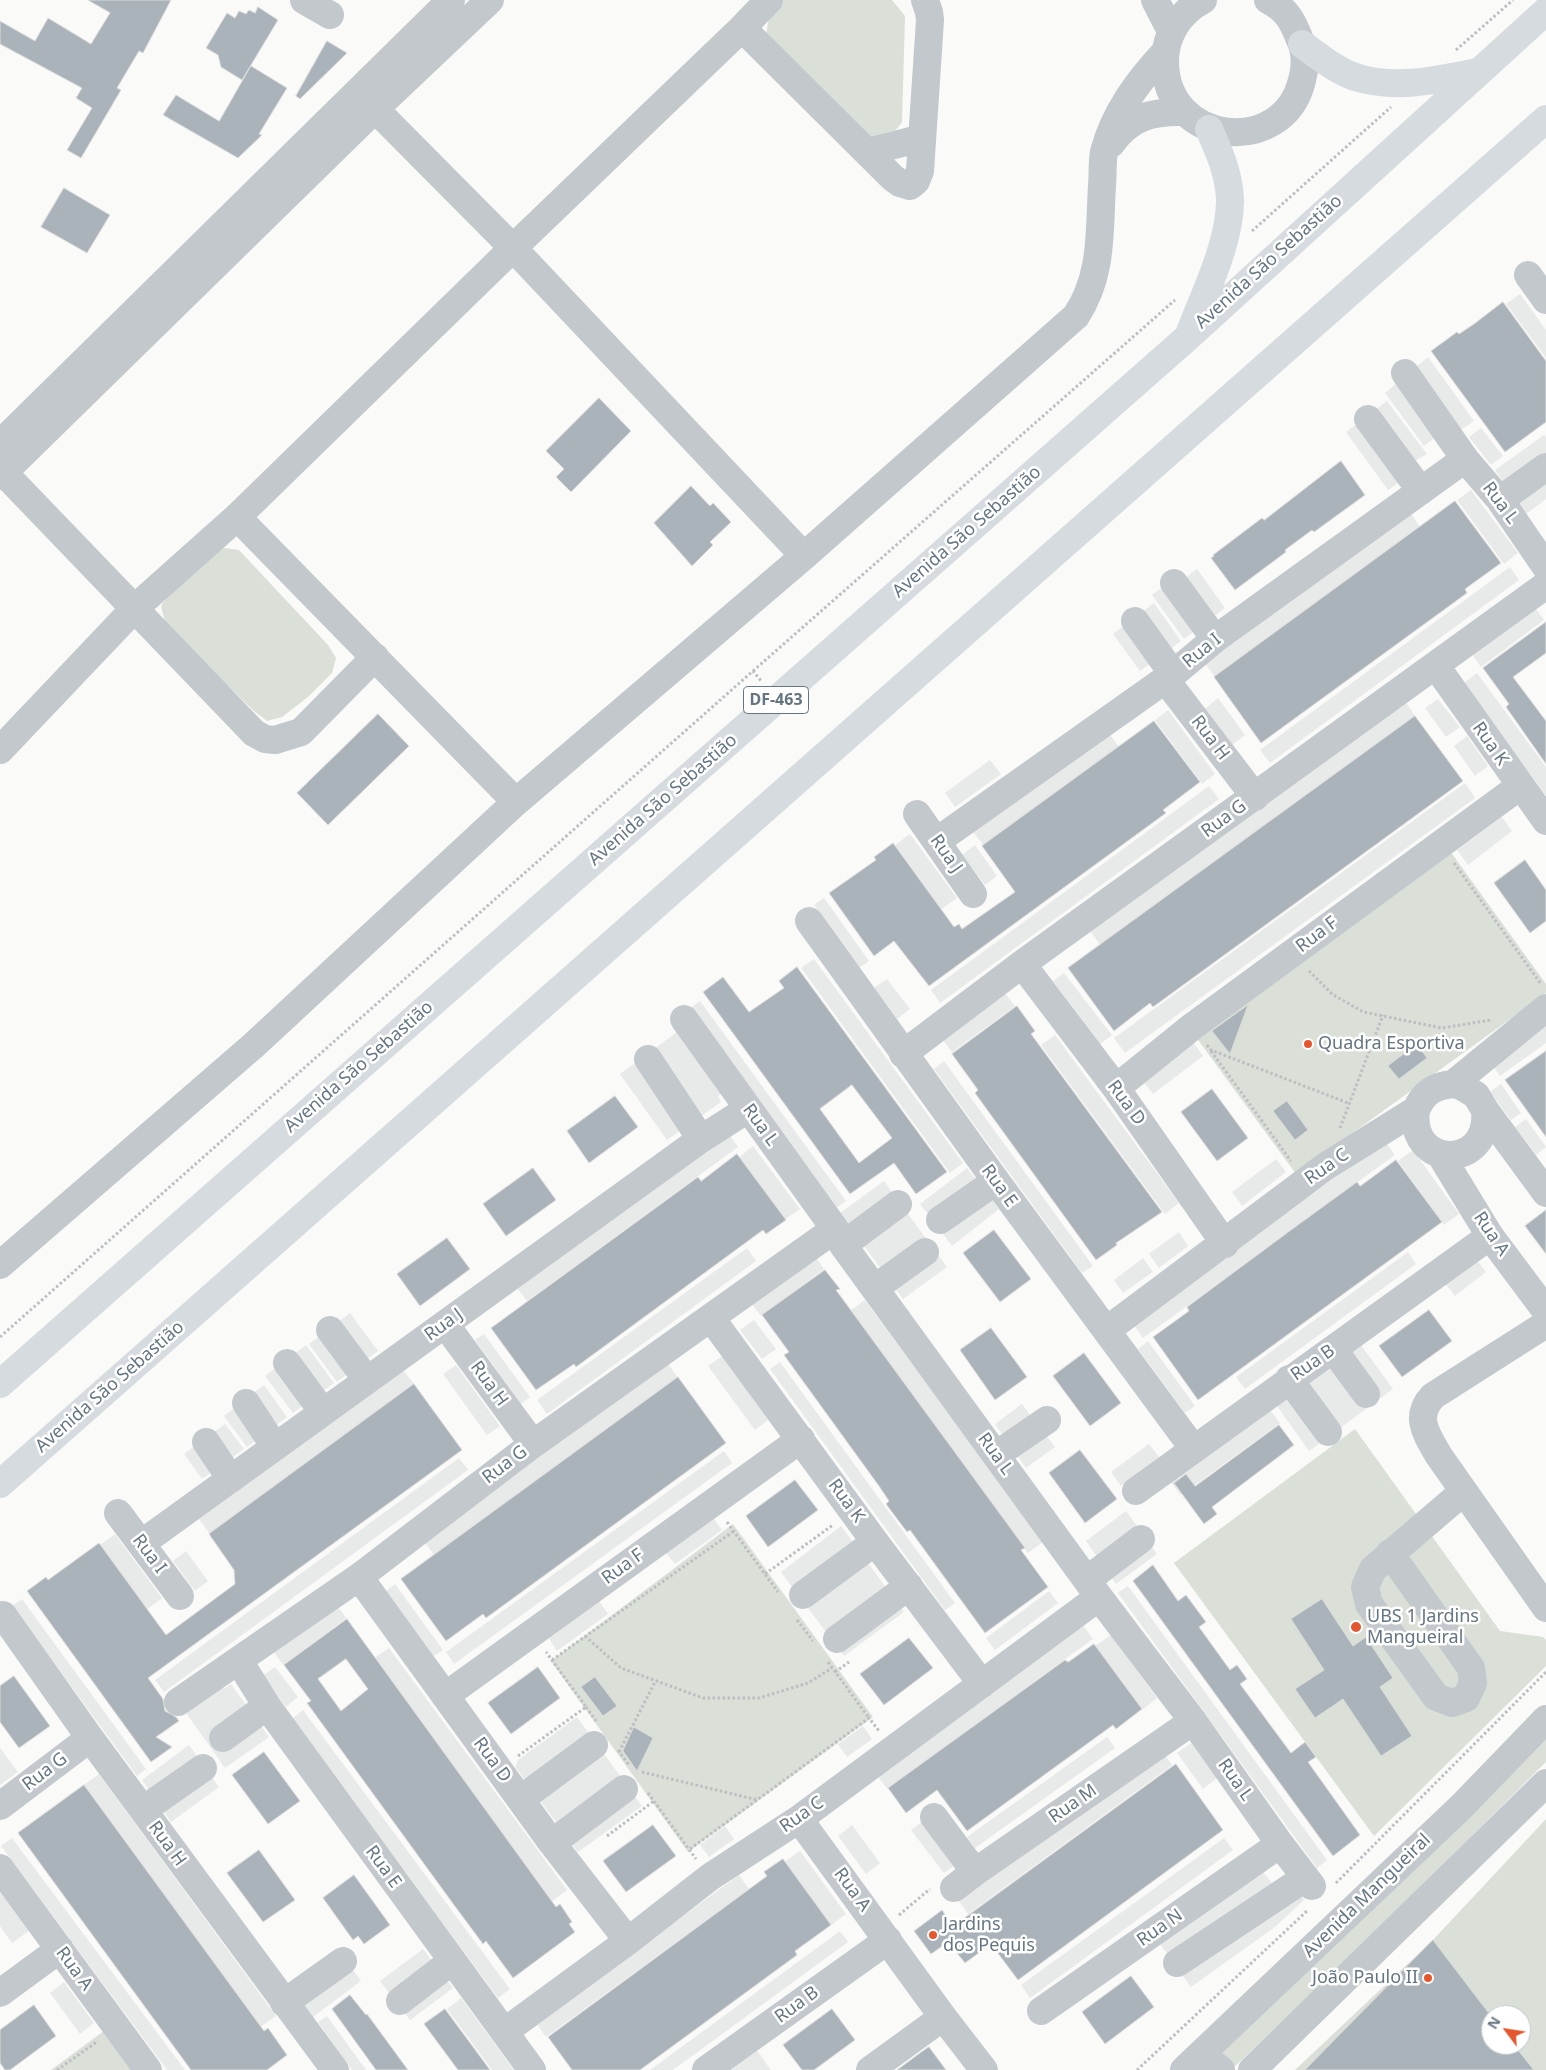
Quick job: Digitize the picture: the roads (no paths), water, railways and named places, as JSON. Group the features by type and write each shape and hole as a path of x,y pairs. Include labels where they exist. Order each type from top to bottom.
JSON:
{"main road":[{"name":"Avenida São Sebastião","path":"0,1384 1188,337 1546,11"},
{"path":"1302,44 1327,62 1354,76 1385,84 1418,83 1477,72"},
{"name":"Avenida São Sebastião","path":"0,1484 1546,119"},
{"path":"1188,337 1217,263 1229,219 1230,198 1226,175 1209,129"}],"street":[{"path":"304,0 330,15"},
{"path":"0,444 451,0"},
{"path":"375,657 301,732 275,740 265,739 254,734 135,608 2,474 375,109 490,0"},
{"path":"0,750 135,608 237,517 769,0"},
{"path":"742,28 893,178 900,183 910,186 916,180 920,170 930,20 930,12 925,0"},
{"path":"1156,0 1168,41 1165,74 1171,94 1184,112 1196,122 1209,129 1235,133 1262,128 1284,113 1300,91 1306,65 1302,44 1291,10 1268,0"},
{"path":"0,1265 254,1045 516,802 804,556 1076,316 1086,301 1093,283 1097,263 1104,154 1112,127 1121,109 1168,41 1182,16 1195,4 1203,0"},
{"path":"375,109 513,248 804,556"},
{"path":"1104,154 1129,124 1136,120 1163,112 1184,112"},
{"path":"866,152 922,138"},
{"path":"1528,275 1546,300"},
{"name":"Rua L","path":"1405,373 1459,450 1500,500 1546,567"},
{"path":"1368,419 1420,490"},
{"name":"Rua I","path":"937,841 1169,676 1215,639 1420,490 1459,450"},
{"path":"1500,500 1546,467"},
{"path":"237,517 516,802"},
{"path":"1174,583 1215,639"},
{"name":"Rua G","path":"903,1054 1022,964 1546,585"},
{"name":"Rua H","path":"1135,621 1169,676 1255,797"},
{"name":"Rua K","path":"1436,666 1546,821"},
{"name":"Rua F","path":"1116,1088 1194,1026 1520,786"},
{"name":"Rua J","path":"917,814 973,894"},
{"name":"Rua E","path":"809,921 903,1054 1193,1448"},
{"name":"Rua D","path":"1022,964 1116,1088 1225,1244"},
{"name":"Rua C","path":"1107,1330 1225,1244 1326,1166 1416,1110 1421,1099 1430,1090 1441,1085 1453,1084 1546,1008"},
{"name":"Rua L","path":"684,1019 874,1288 1093,1589 1193,1721 1314,1890 1177,1963"},
{"path":"648,1059 701,1139"},
{"path":"1453,1084 1462,1086 1476,1095 1546,1193"},
{"name":"Rua J","path":"142,1544 701,1139 748,1109"},
{"name":"Rua A","path":"1416,1110 1415,1121 1419,1137 1430,1149 1440,1154 1490,1236 1546,1311"},
{"path":"1440,1154 1452,1156 1465,1152 1475,1146 1483,1135 1486,1123 1485,1110"},
{"path":"940,1220 996,1181"},
{"name":"Rua G","path":"178,1702 359,1577 532,1444 711,1318 839,1237 898,1204"},
{"name":"Rua B","path":"1136,1491 1193,1448 1490,1236"},
{"path":"874,1288 925,1252"},
{"name":"Rua K","path":"711,1318 982,1684"},
{"name":"Rua H","path":"445,1324 532,1444"},
{"path":"1546,1324 1433,1396 1422,1410 1428,1438 1463,1492 1546,1608"},
{"path":"330,1330 368,1380"},
{"path":"1333,1348 1366,1394"},
{"path":"287,1363 324,1412"},
{"path":"1289,1379 1328,1432"},
{"path":"246,1404 275,1447"},
{"path":"996,1455 1048,1420"},
{"name":"Rua F","path":"445,1696 801,1439"},
{"path":"206,1442 231,1480"},
{"path":"1390,1553 1471,1668 1473,1683 1466,1698 1452,1703 1436,1697 1369,1604 1366,1587 1373,1569 1390,1553 1463,1492"},
{"name":"Rua I","path":"118,1513 180,1596"},
{"name":"Rua C","path":"504,2032 710,1878 799,1818 982,1684 1093,1589 1141,1539"},
{"path":"793,1602 875,1542"},
{"name":"Rua D","path":"359,1577 552,1843 628,1941"},
{"path":"826,1648 909,1586"},
{"name":"Rua H","path":"3,1615 90,1738 334,2070"},
{"name":"Rua E","path":"238,1661 267,1706 532,2070"},
{"path":"223,1738 267,1706"},
{"name":"Avenida Mangueiral","path":"1201,2066 1461,1807 1546,1719"},
{"name":"Rua M","path":"954,1888 1193,1721"},
{"name":"Rua G","path":"2,1800 90,1738"},
{"path":"521,1799 594,1745"},
{"path":"143,1810 203,1768"},
{"path":"552,1843 632,1780"},
{"path":"1252,2070 1491,1838 1546,1782"},
{"path":"1461,1807 1463,1814 1474,1827 1491,1838"},
{"path":"934,1817 975,1872"},
{"name":"Rua A","path":"799,1818 885,1935 903,1963 984,2070"},
{"name":"Rua N","path":"1041,2011 1280,1844"},
{"name":"Rua A","path":"0,1868 148,2070"},
{"name":"Rua B","path":"725,2065 885,1935"},
{"path":"0,1993 60,1949"},
{"path":"284,2003 343,1961"},
{"path":"400,2001 452,1961"},
{"path":"870,2070 944,2017"}],"place":[{"name":"Quadra Esportiva","path":"1308,1044"},
{"name":"UBS 1 Jardins Mangueiral","path":"1356,1627"},
{"name":"Jardins dos Pequis","path":"933,1935"},
{"name":"João Paulo II","path":"1428,1978"}]}
